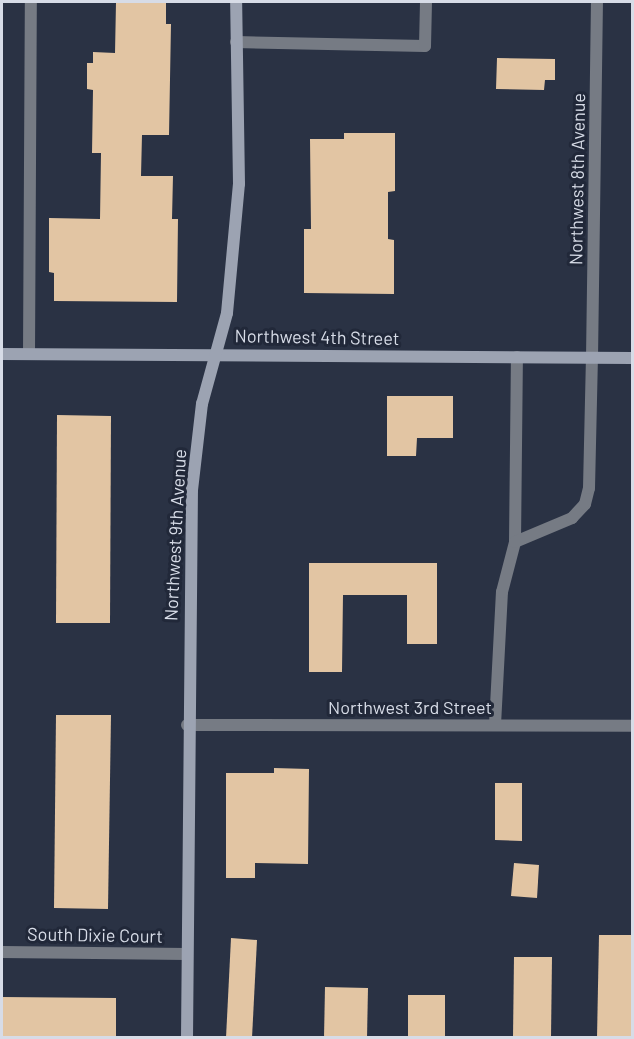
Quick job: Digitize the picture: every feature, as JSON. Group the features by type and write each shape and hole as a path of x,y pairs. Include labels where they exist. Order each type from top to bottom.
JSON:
{"main road":[{"name":"Northwest 9th Avenue","path":"187,1038 187,725 192,490 202,404 227,313 239,184 236,2"},
{"name":"Northwest 4th Street","path":"2,354 633,358"}],"street":[{"path":"29,354 31,2"},
{"path":"236,42 425,46 426,2"},
{"name":"Northwest 8th Avenue","path":"515,542 572,518 585,504 589,488 597,2"},
{"path":"495,725 502,592 515,542 517,357"},
{"name":"Northwest 3rd Street","path":"187,725 633,726"},
{"name":"South Dixie Court","path":"2,952 187,954"}],"building":[{"path":"116,2 166,2 166,24 171,24 169,135 142,135 141,176 173,176 172,219 178,219 177,302 54,301 54,273 49,272 49,218 100,219 101,153 92,153 93,90 87,89 87,63 93,63 93,52 115,53"},
{"path":"497,58 555,59 555,80 545,80 544,90 496,89"},
{"path":"344,133 395,133 395,191 388,192 388,239 394,240 394,294 304,293 304,229 311,229 310,139 344,139"},
{"path":"387,396 453,396 453,438 417,438 416,456 387,456"},
{"path":"57,415 111,416 110,623 56,623"},
{"path":"309,563 437,563 437,644 407,644 407,595 343,595 342,672 309,672"},
{"path":"56,715 111,715 108,909 54,908"},
{"path":"274,768 309,769 308,864 255,863 255,878 226,878 226,773 274,773"},
{"path":"495,783 522,783 522,841 495,840"},
{"path":"514,863 539,865 537,898 511,896"},
{"path":"599,935 633,935 633,1038 597,1038"},
{"path":"231,938 257,940 252,1038 226,1038"},
{"path":"514,957 552,957 551,1038 513,1038"},
{"path":"325,987 368,988 367,1038 324,1038"},
{"path":"408,995 445,995 445,1038 408,1038"},
{"path":"2,997 116,998 116,1038 2,1038"}]}
